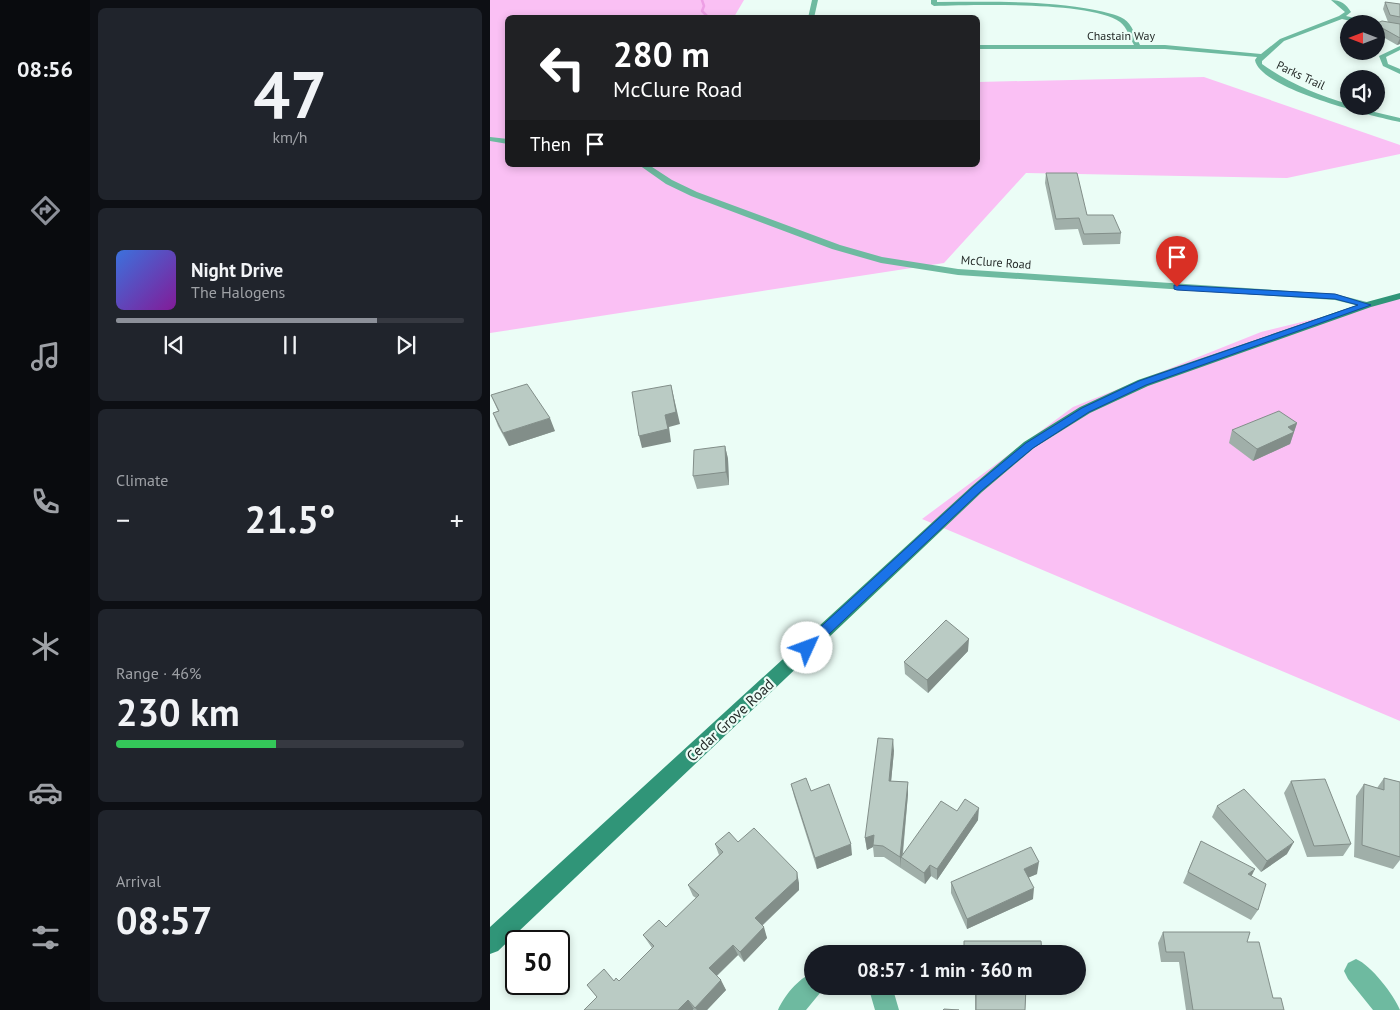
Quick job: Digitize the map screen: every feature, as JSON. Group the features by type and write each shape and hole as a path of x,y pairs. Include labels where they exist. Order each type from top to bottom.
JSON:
{"main road":[{"name":"Cedar Grove Road","path":"490,943 978,489 1029,445 1085,410 1143,383 1367,305 1400,296"}],"street":[{"path":"810,15 815,0"},
{"path":"934,0 934,4 1034,3 1084,7 1107,13 1124,21 1138,47"},
{"path":"1334,0 1346,7 1348,12 1344,15"},
{"name":"Parks Trail","path":"1340,17 1282,40 1258,60 1259,65 1288,84 1345,106 1400,120"},
{"name":"Chastain Way","path":"980,47 1165,46 1263,56"},
{"path":"1400,48 1382,56 1385,64 1400,72"},
{"path":"490,139 505,142"},
{"name":"McClure Road","path":"646,167 669,182 694,194 836,247 881,260 958,272 1335,297 1367,305"},
{"path":"1356,971 1388,1010"},
{"path":"790,1010 804,994"},
{"path":"882,995 886,1010"}],"shaded area":[{"path":"490,0 744,0 735,15 505,15 505,167 980,167 980,82 1204,77 1400,145 1400,154 1287,178 1026,173 944,263 490,333"},
{"path":"1400,298 1400,721 922,519 1073,407 1261,332"}],"building":[{"path":"1385,2 1400,4 1400,17 1390,15"},
{"path":"1385,22 1400,24 1400,38 1385,30"},
{"path":"1046,173 1077,173 1087,215 1113,215 1121,233 1084,234 1079,218 1056,219"},
{"path":"527,384 550,418 503,433 493,413 499,411 491,395"},
{"path":"671,385 676,412 665,415 668,429 639,436 632,392"},
{"path":"1279,411 1297,423 1288,427 1294,432 1257,449 1232,430"},
{"path":"725,446 726,472 693,476 694,450"},
{"path":"946,620 969,639 927,680 904,662"},
{"path":"878,738 893,739 889,781 908,782 900,857 883,846 873,845 874,835 865,838"},
{"path":"806,778 811,791 829,784 851,844 815,858 791,784"},
{"path":"1384,778 1400,782 1400,857 1362,845 1364,784 1384,790"},
{"path":"1325,779 1351,844 1314,846 1291,781"},
{"path":"1244,789 1294,842 1267,861 1217,806"},
{"path":"965,799 979,808 937,869 930,865 924,873 901,857 941,801 957,811"},
{"path":"754,828 797,872 797,879 755,918 764,927 740,952 733,945 709,968 721,980 695,1008 688,1000 678,1010 584,1010 597,997 587,985 604,969 614,981 616,978 619,981 654,946 643,935 659,920 666,927 699,895 688,885 723,852 715,844 729,832 738,842"},
{"path":"1201,841 1255,869 1248,874 1266,884 1258,910 1188,872"},
{"path":"1031,847 1039,862 1024,869 1034,888 967,919 951,882"},
{"path":"1163,932 1250,932 1247,942 1259,942 1273,998 1281,998 1284,1010 1193,1010 1184,952 1166,952"},
{"path":"964,941 1041,941 1041,945 964,945"},
{"path":"976,995 1026,995 1025,1010 976,1010"}],"waterway":[{"path":"702,0 704,6 702,11 706,15"}],"route":[{"path":"807,648 978,489 1029,445 1085,410 1143,383 1367,305 1335,297 1177,287"}]}
